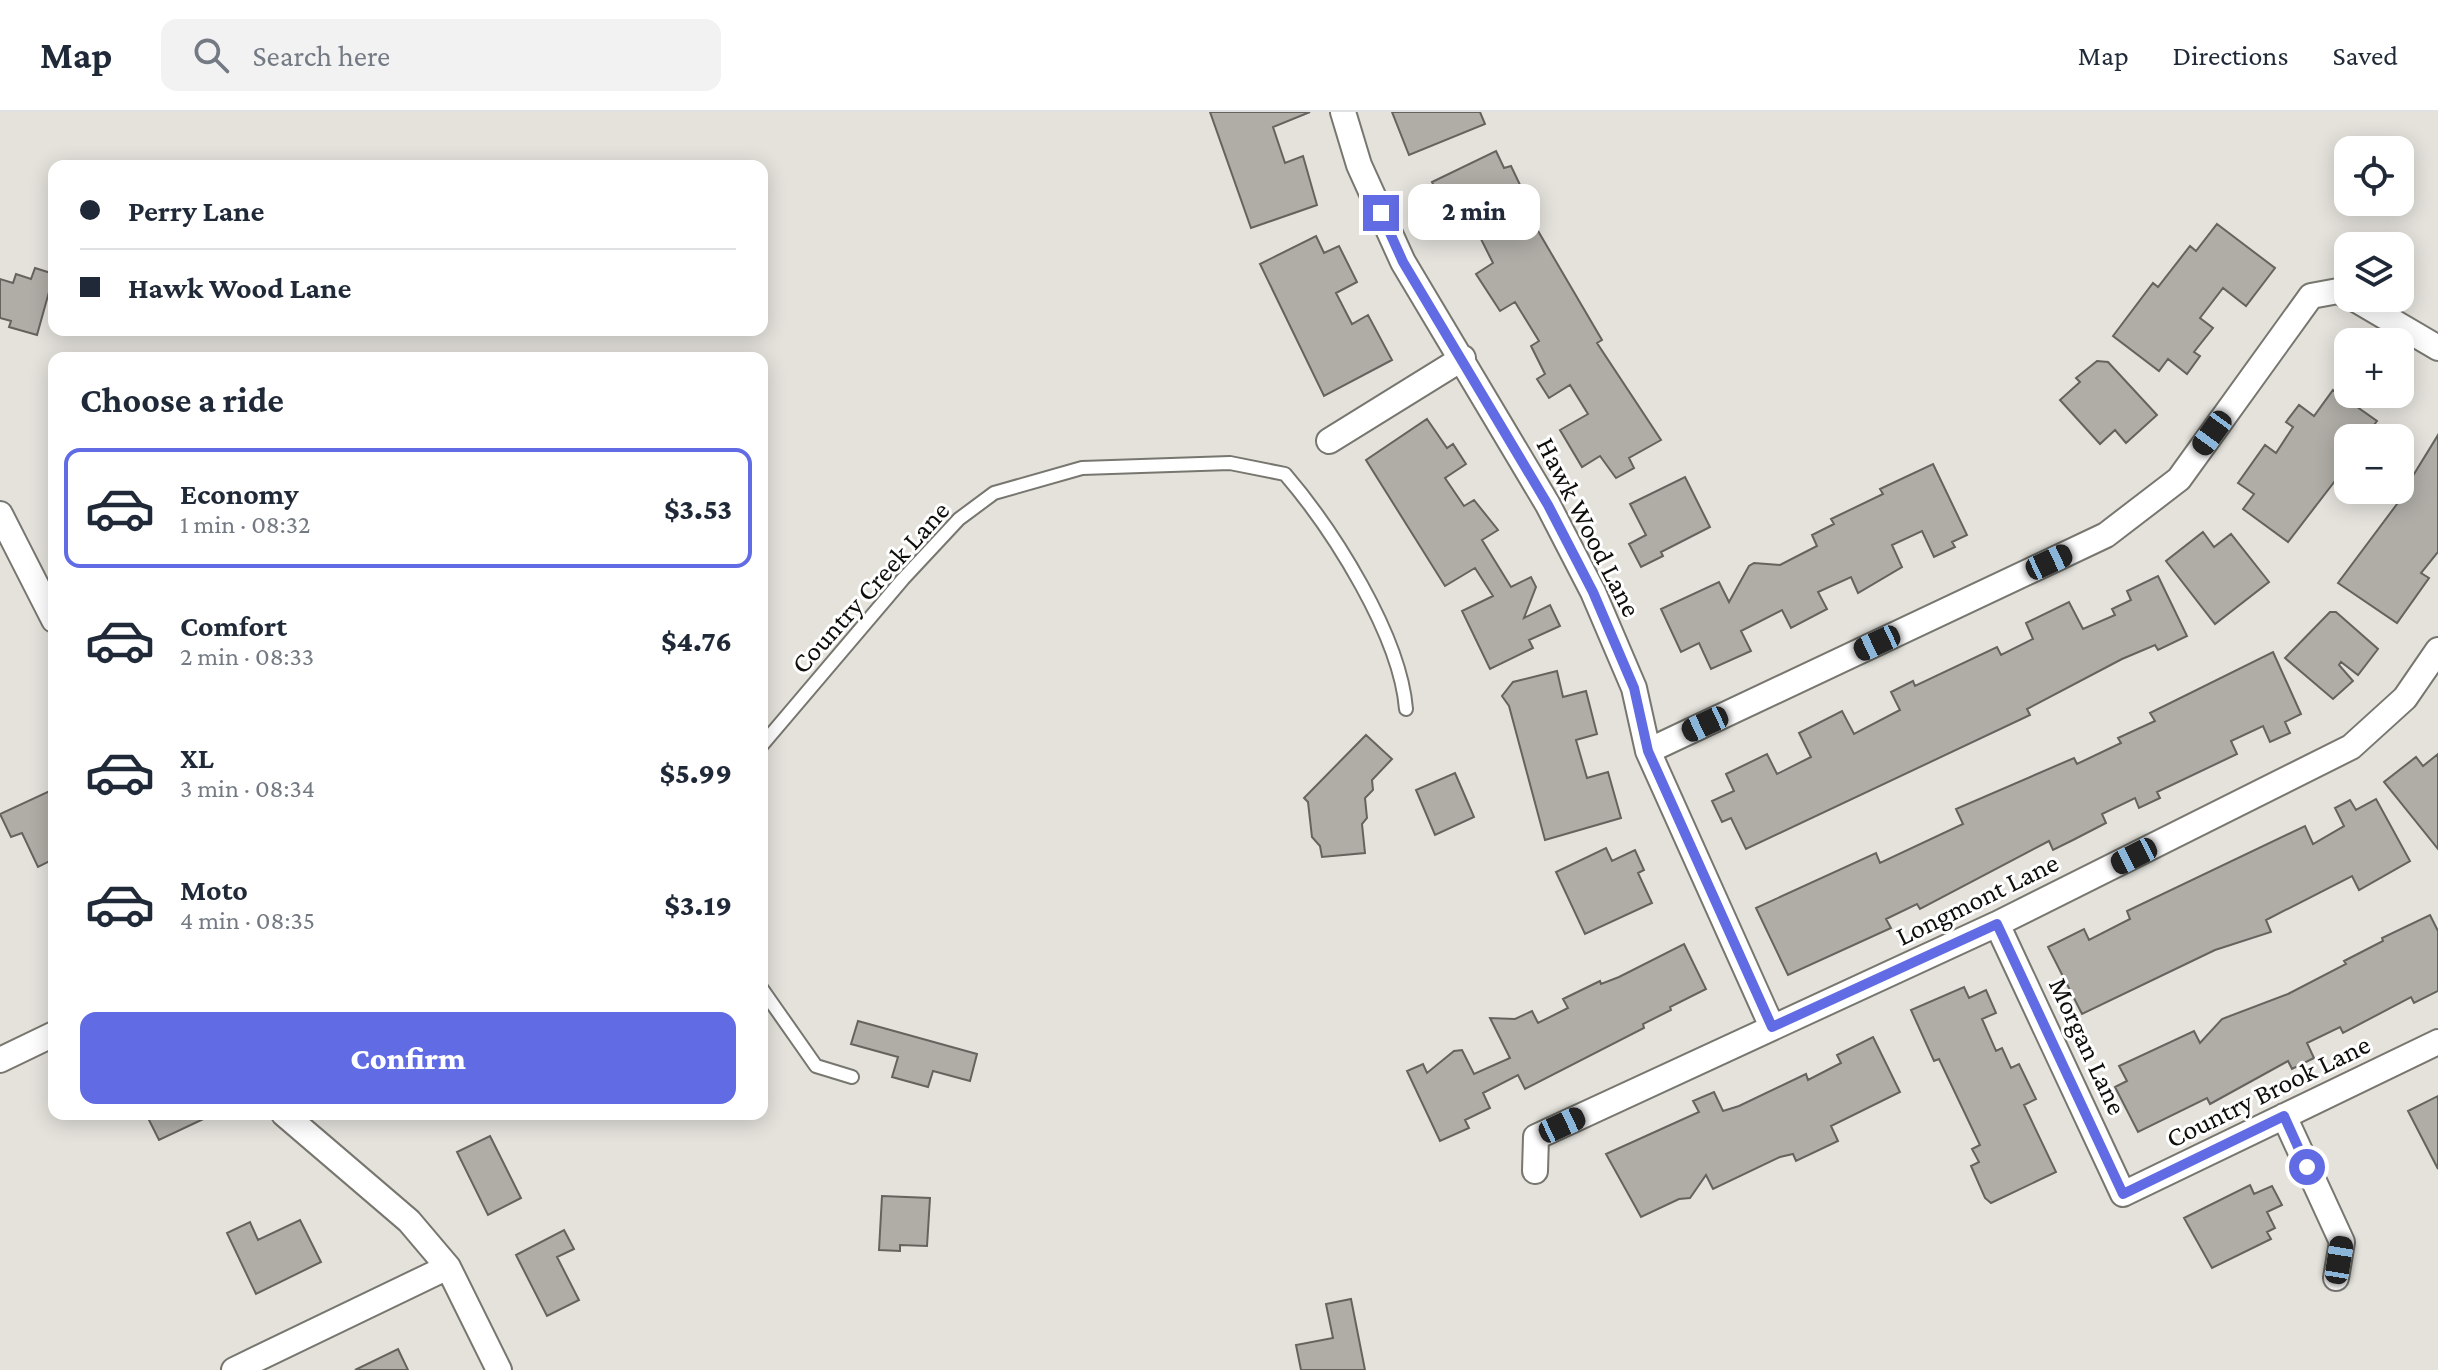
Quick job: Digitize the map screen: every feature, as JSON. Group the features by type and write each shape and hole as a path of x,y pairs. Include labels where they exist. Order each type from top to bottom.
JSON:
{"street":[{"name":"Hawk Wood Lane","path":"1343,112 1359,165 1403,262 1548,505 1593,592 1634,688 1648,751 1772,1027"},
{"path":"1648,751 2106,535 2179,479 2311,296 2334,295"},
{"path":"2376,312 2438,348"},
{"path":"1329,441 1463,358"},
{"path":"0,514 48,608"},
{"name":"Longmont Lane","path":"1535,1171 1536,1137 1997,924 2351,747 2405,698 2438,650"},
{"name":"Morgan Lane","path":"1997,924 2123,1194"},
{"path":"0,1060 48,1037"},
{"name":"Country Brook Lane","path":"2123,1194 2438,1042"},
{"path":"2284,1116 2342,1242 2336,1278"},
{"path":"291,1120 409,1221 448,1267 499,1370"},
{"path":"234,1370 448,1267"}],"lane":[{"name":"Country Creek Lane","path":"768,738 873,613 959,519 994,493 1082,468 1230,463 1285,474 1331,531 1380,625 1404,681 1406,709"},
{"path":"768,998 816,1066 852,1077"}],"building":[{"path":"1210,112 1310,112 1273,127 1285,163 1303,156 1317,205 1251,228"},
{"path":"1392,112 1480,112 1485,124 1409,155"},
{"path":"1496,151 1504,168 1511,166 1522,189 1518,191 1534,224 1602,340 1597,343 1661,440 1629,458 1634,468 1616,478 1600,456 1582,467 1560,430 1588,414 1570,385 1549,398 1537,379 1545,374 1531,346 1539,341 1515,302 1500,311 1476,274 1493,263 1473,223 1456,232 1432,182"},
{"path":"2217,224 2275,268 2246,306 2223,288 2200,318 2213,328 2194,352 2200,356 2187,374 2168,359 2159,371 2113,336 2153,283 2158,287 2190,246 2196,251"},
{"path":"1316,236 1324,253 1339,246 1357,282 1336,293 1352,324 1368,315 1392,360 1324,396 1260,264"},
{"path":"35,268 48,272 48,296 37,335 9,327 11,321 0,318 0,279 13,283 16,274 31,279"},
{"path":"2097,361 2108,362 2157,415 2126,443 2115,430 2100,444 2060,400 2080,382 2076,378"},
{"path":"2333,390 2334,408 2359,408 2377,421 2375,424 2334,424 2334,482 2288,542 2243,509 2254,494 2238,483 2265,445 2276,453 2293,427 2286,422 2299,405 2314,416"},
{"path":"1427,419 1447,448 1453,444 1466,464 1445,478 1464,506 1474,500 1498,530 1482,540 1511,587 1531,577 1536,587 1524,618 1550,605 1560,626 1529,640 1533,648 1490,669 1462,611 1493,596 1475,568 1445,586 1366,460"},
{"path":"2438,435 2438,552 2421,573 2429,578 2397,623 2338,583 2397,504 2414,504 2414,474"},
{"path":"1933,464 1967,535 1952,542 1955,547 1934,557 1922,531 1892,545 1902,567 1858,593 1851,577 1818,592 1827,609 1791,628 1782,610 1741,631 1751,651 1711,669 1699,643 1681,652 1661,609 1719,582 1729,602 1749,566 1754,563 1780,565 1817,546 1812,535 1834,524 1831,519 1883,494 1880,489"},
{"path":"1685,477 1710,527 1661,552 1663,556 1641,567 1629,544 1646,535 1630,504"},
{"path":"2203,532 2214,547 2231,534 2269,582 2215,624 2166,561"},
{"path":"2158,576 2187,636 2158,650 2155,645 2122,659 2027,709 2030,715 1746,849 1731,818 1722,822 1712,801 1734,791 1726,774 1767,754 1777,774 1811,757 1799,733 1842,711 1854,734 1900,710 1891,692 1913,681 1915,686 1997,647 2001,655 2033,639 2026,623 2069,602 2083,629 2115,615 2112,609 2131,600 2127,591"},
{"path":"2330,612 2336,612 2378,649 2358,675 2341,662 2339,665 2353,681 2333,699 2285,658"},
{"path":"2273,652 2301,714 2285,722 2290,733 2270,742 2263,726 2231,741 2237,754 2157,792 2160,798 2139,808 2135,798 2102,814 2106,823 2073,840 2053,850 2049,841 1920,909 1917,904 1886,919 1891,928 1788,975 1756,908 1876,853 1880,863 1963,824 1956,809 2074,758 2077,764 2121,743 2118,738 2155,721 2150,713"},
{"path":"1557,671 1563,697 1586,691 1597,734 1576,740 1587,778 1608,772 1621,818 1545,840 1509,706 1502,696 1513,682"},
{"path":"1366,735 1392,759 1372,780 1373,790 1365,798 1367,818 1362,824 1365,853 1322,857 1320,846 1312,837 1308,802 1304,798"},
{"path":"2438,754 2438,849 2384,782 2416,757 2423,766"},
{"path":"1455,773 1474,817 1435,835 1416,790"},
{"path":"48,792 48,862 38,867 22,833 11,837 0,814"},
{"path":"2376,799 2410,861 2359,890 2352,876 2266,920 2271,932 2215,950 2082,1014 2048,947 2084,929 2089,940 2130,919 2127,911 2305,826 2313,844 2344,826 2335,808 2350,800 2356,810"},
{"path":"1606,848 1612,861 1635,850 1644,870 1638,873 1652,903 1585,934 1556,872"},
{"path":"2430,915 2438,931 2438,991 2414,1003 2411,997 2343,1033 2340,1027 2307,1043 2314,1058 2292,1069 2288,1061 2210,1104 2207,1098 2138,1132 2115,1087 2127,1081 2119,1066 2194,1031 2200,1043 2222,1019 2288,994 2346,964 2344,961 2383,941 2382,938"},
{"path":"1684,944 1706,989 1670,1007 1671,1010 1643,1024 1644,1028 1525,1089 1518,1075 1483,1093 1490,1108 1465,1120 1469,1128 1440,1141 1407,1071 1423,1064 1427,1073 1454,1051 1462,1050 1474,1074 1510,1058 1490,1018 1515,1019 1532,1011 1538,1023 1568,1008 1563,999 1600,981 1601,984 1619,977"},
{"path":"1964,987 1969,998 1986,990 1996,1013 1982,1019 1996,1051 2002,1048 2011,1068 2019,1064 2036,1099 2024,1105 2056,1172 1991,1203 1985,1198 1971,1166 1979,1162 1972,1149 1980,1145 1939,1059 1934,1061 1911,1010"},
{"path":"858,1021 977,1054 970,1081 933,1071 928,1087 892,1077 898,1057 851,1044"},
{"path":"1873,1037 1900,1092 1831,1126 1838,1141 1796,1161 1793,1154 1780,1157 1713,1189 1706,1175 1690,1198 1679,1199 1641,1217 1606,1154 1699,1112 1693,1101 1714,1092 1723,1111 1739,1106 1806,1074 1808,1080 1841,1063 1837,1055"},
{"path":"2438,1096 2438,1169 2408,1111"},
{"path":"149,1120 201,1120 159,1140"},
{"path":"490,1136 521,1198 488,1215 457,1152"},
{"path":"2250,1185 2254,1194 2272,1186 2282,1205 2267,1212 2275,1228 2267,1232 2271,1239 2212,1268 2184,1218"},
{"path":"882,1196 930,1198 927,1246 900,1245 900,1251 879,1250"},
{"path":"300,1220 321,1262 256,1294 227,1233 250,1222 258,1240"},
{"path":"564,1230 574,1249 557,1257 579,1300 547,1316 516,1255"},
{"path":"1351,1299 1365,1370 1301,1370 1296,1345 1333,1338 1326,1304"},
{"path":"398,1349 408,1370 355,1370"}],"route":[{"path":"1381,213 1403,262 1548,505 1593,592 1634,688 1648,751 1772,1027 1997,924 2123,1194 2284,1116 2307,1167"}]}
